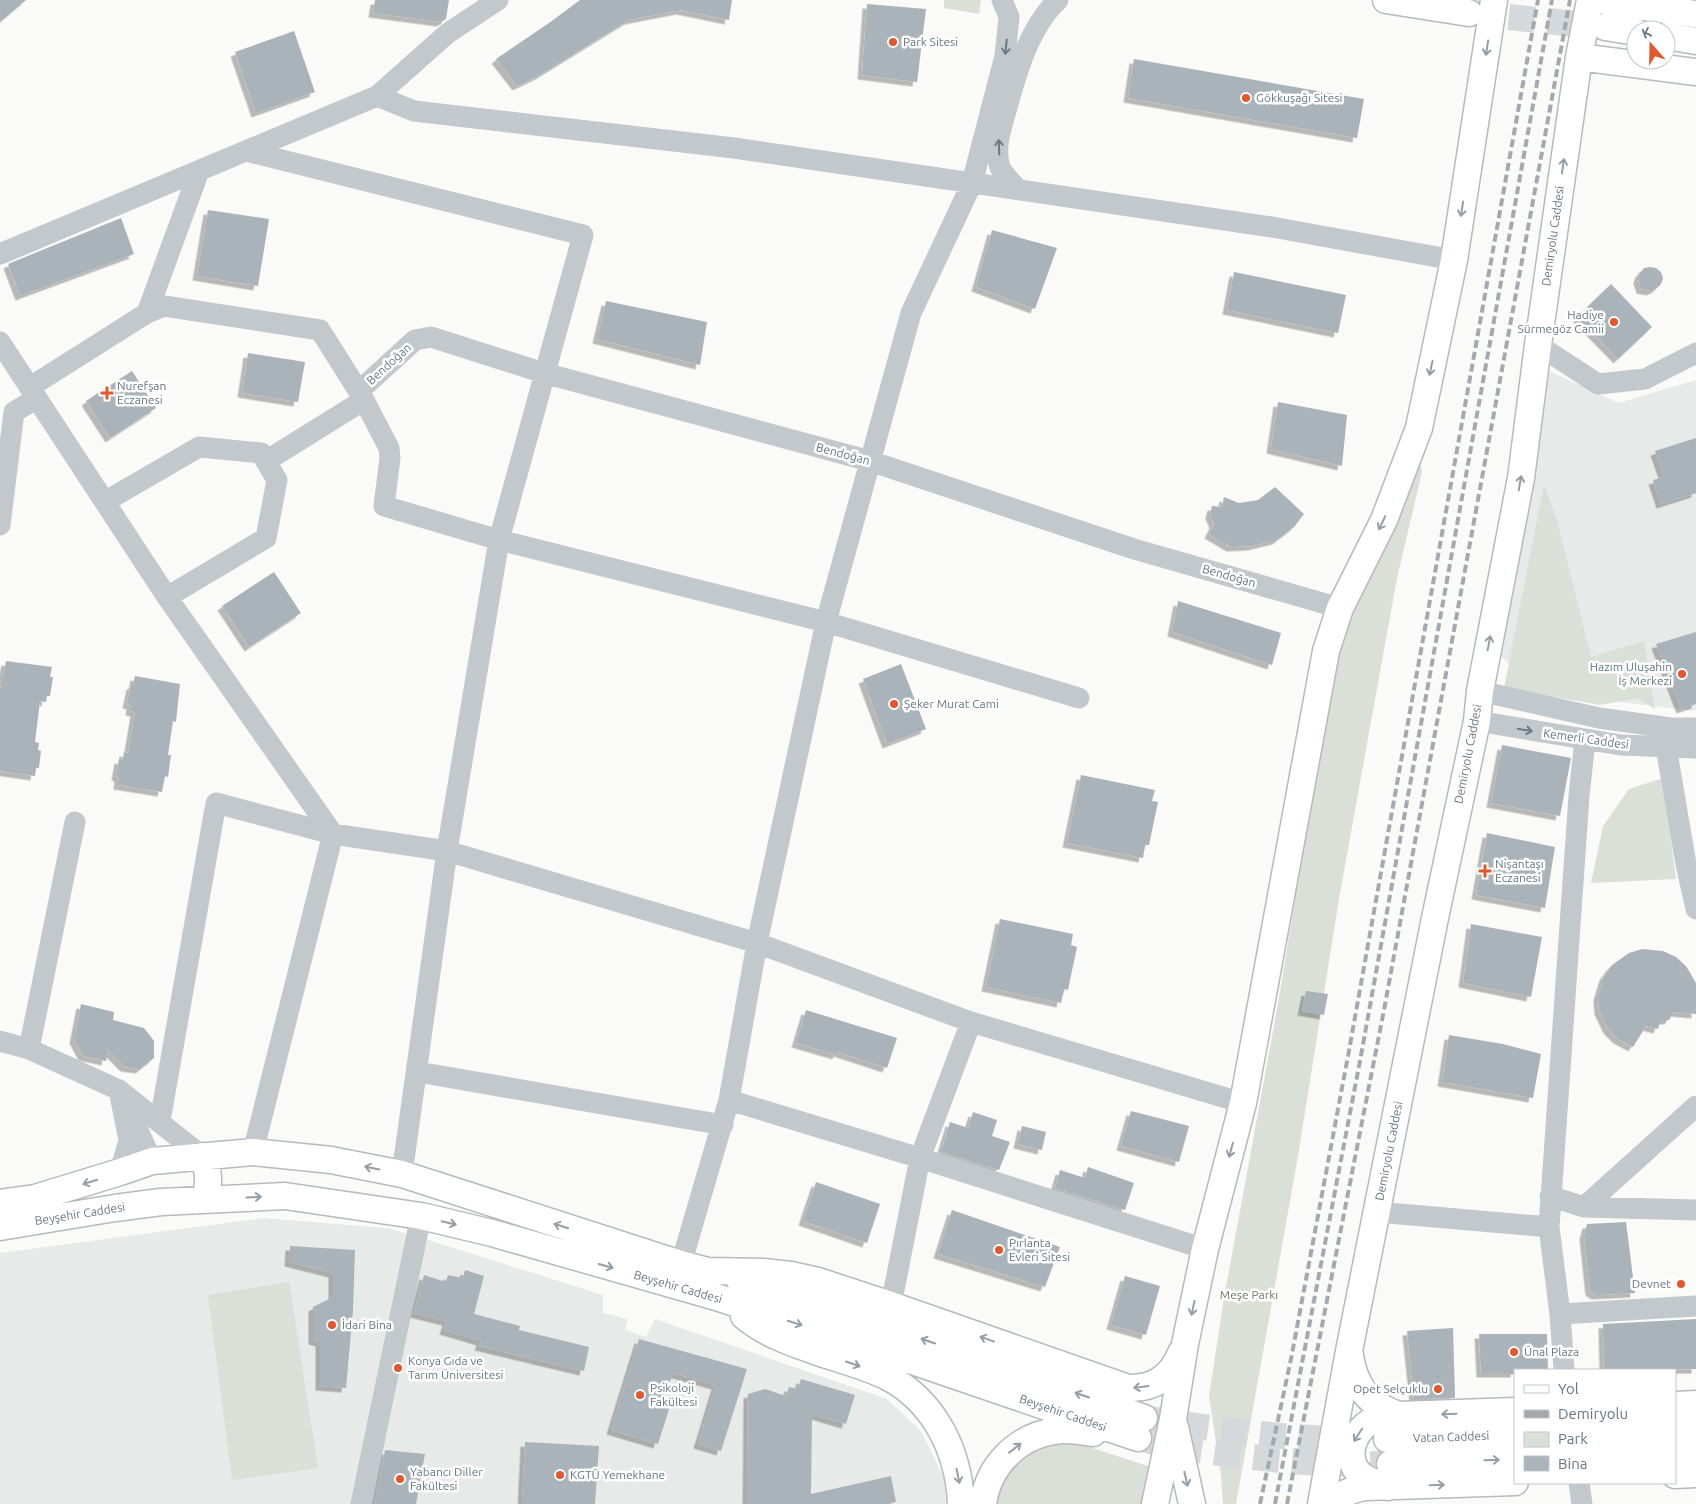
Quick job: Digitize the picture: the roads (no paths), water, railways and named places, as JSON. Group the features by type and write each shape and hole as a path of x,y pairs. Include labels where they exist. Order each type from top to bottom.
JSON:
{"main road":[{"path":"1386,0 1469,13"},
{"path":"1155,1504 1173,1420 1185,1344 1205,1249 1243,1103 1326,651 1340,608 1384,520 1419,428 1454,260 1494,0"},
{"path":"1599,1 1696,14"},
{"name":"Demiryolu Caddesi","path":"1321,1504 1349,1351 1435,918 1477,721 1480,691 1521,478 1579,57 1599,1"},
{"path":"1605,27 1626,30"},
{"path":"1676,38 1696,41"},
{"path":"1579,57 1696,72"},
{"name":"Beyşehir Caddesi","path":"0,1203 35,1198 152,1161 253,1152 331,1160 402,1174 681,1264 888,1327 1141,1428"},
{"path":"202,1156 208,1171 209,1180 206,1200"},
{"path":"152,1161 154,1183 161,1202"},
{"name":"Beyşehir Caddesi","path":"0,1227 161,1202 285,1196 421,1216 492,1233 734,1303 886,1352 1141,1428"},
{"path":"708,1271 763,1272 791,1275 818,1281 1128,1388 1140,1389 1152,1386 1163,1379 1172,1370 1185,1344"},
{"path":"734,1303 745,1317 778,1337 885,1376 919,1400 939,1425 953,1456 960,1486 961,1504"},
{"path":"1349,1351 1354,1375 1363,1393 1381,1408 1399,1416"},
{"path":"1676,1405 1696,1404"},
{"path":"1389,1463 1369,1480 1357,1471 1353,1463 1352,1447 1358,1432 1374,1420 1399,1416 1514,1411"},
{"path":"1173,1420 1192,1504"},
{"path":"982,1504 987,1485 995,1469 1006,1454 1020,1443 1037,1435 1055,1430 1074,1430 1114,1436 1141,1428"},
{"path":"1676,1430 1696,1429"},
{"name":"Vatan Caddesi","path":"1389,1463 1514,1435"},
{"path":"1676,1452 1696,1451"},
{"name":"Vatan Caddesi","path":"1389,1463 1514,1459"},
{"path":"1330,1504 1341,1495 1357,1488 1389,1463 1514,1482"},
{"path":"1676,1475 1696,1474"}],"street":[{"path":"0,254 377,96 448,33 498,0"},
{"path":"681,1264 730,1100 756,942 826,622 911,313 972,183 1005,56 1009,17 1002,0"},
{"path":"1017,189 1000,166 998,138 1015,77 1030,39 1051,6 1058,0"},
{"path":"377,96 414,111 734,148 1272,227 1454,260"},
{"path":"246,151 583,235 499,540 447,851 418,1072 402,1174"},
{"path":"980,151 985,172 999,182 1017,189"},
{"path":"147,313 199,171"},
{"path":"0,525 14,412 34,393 147,313 164,306 320,330 361,395 389,448 390,458 384,506 499,540 826,622 1079,698"},
{"name":"Bendoğan","path":"266,461 361,395 415,340 431,337 544,372 870,461 1134,548 1340,608"},
{"path":"0,342 106,501 167,597 333,834 253,1152"},
{"path":"1538,346 1598,384 1645,379 1696,353"},
{"path":"106,501 199,447 261,453 277,480 266,538 167,597"},
{"name":"Kemerli Caddesi","path":"1480,691 1599,718 1696,748"},
{"name":"Kemerli Caddesi","path":"1477,721 1585,740 1665,738 1696,728"},
{"path":"1665,738 1691,863 1696,909"},
{"path":"1564,1369 1560,1314 1549,1227 1550,1196 1578,796 1585,740"},
{"path":"160,1121 216,803 333,834 447,851 756,942 971,1022 1243,1103"},
{"path":"29,1049 76,822"},
{"path":"891,1305 920,1158 971,1022"},
{"path":"0,1041 29,1049 119,1090 202,1156"},
{"path":"418,1072 723,1125"},
{"path":"119,1090 152,1161"},
{"path":"119,1090 129,1140 120,1172"},
{"path":"730,1100 920,1158 1205,1249"},
{"path":"1584,1208 1696,1106"},
{"path":"1550,1196 1584,1208 1696,1210"},
{"path":"1377,1212 1549,1227"},
{"path":"361,1504 421,1216"},
{"path":"1560,1314 1696,1306"},
{"path":"1580,1484 1582,1504"}],"tunnel":[{"path":"1470,13 1605,27"},
{"path":"1144,1418 1296,1437 1387,1439"},
{"path":"1138,1438 1191,1449 1262,1458 1335,1463 1390,1464"}],"railway":[{"path":"1260,1504 1291,1359 1348,1056 1538,0"},
{"path":"1275,1504 1360,1061 1552,0"},
{"path":"1287,1504 1384,1010 1570,0"}],"place":[{"name":"Park Sitesi","path":"893,42"},
{"name":"Gökkuşağı Sitesi","path":"1246,98"},
{"name":"Hadiye Sürmegöz Camii","path":"1614,322"},
{"name":"Nurefşan Eczanesi","path":"107,393"},
{"name":"Hazım Uluşahin İş Merkezi","path":"1682,674"},
{"name":"Şeker Murat Cami","path":"894,704"},
{"name":"Nişantaşı Eczanesi","path":"1485,871"},
{"name":"Pırlanta Evleri Sitesi","path":"999,1250"},
{"name":"Devnet","path":"1681,1284"},
{"name":"İdari Bina","path":"332,1325"},
{"name":"Ünal Plaza","path":"1514,1352"},
{"name":"Konya Gıda ve Tarım Üniversitesi","path":"398,1368"},
{"name":"Opet Selçuklu","path":"1438,1389"},
{"name":"Psikoloji Fakültesi","path":"640,1395"},
{"name":"KGTÜ Yemekhane","path":"560,1475"},
{"name":"Yabancı Diller Fakültesi","path":"400,1479"}],"park label":[{"name":"Meşe Parkı","path":"1249,1295"}]}
